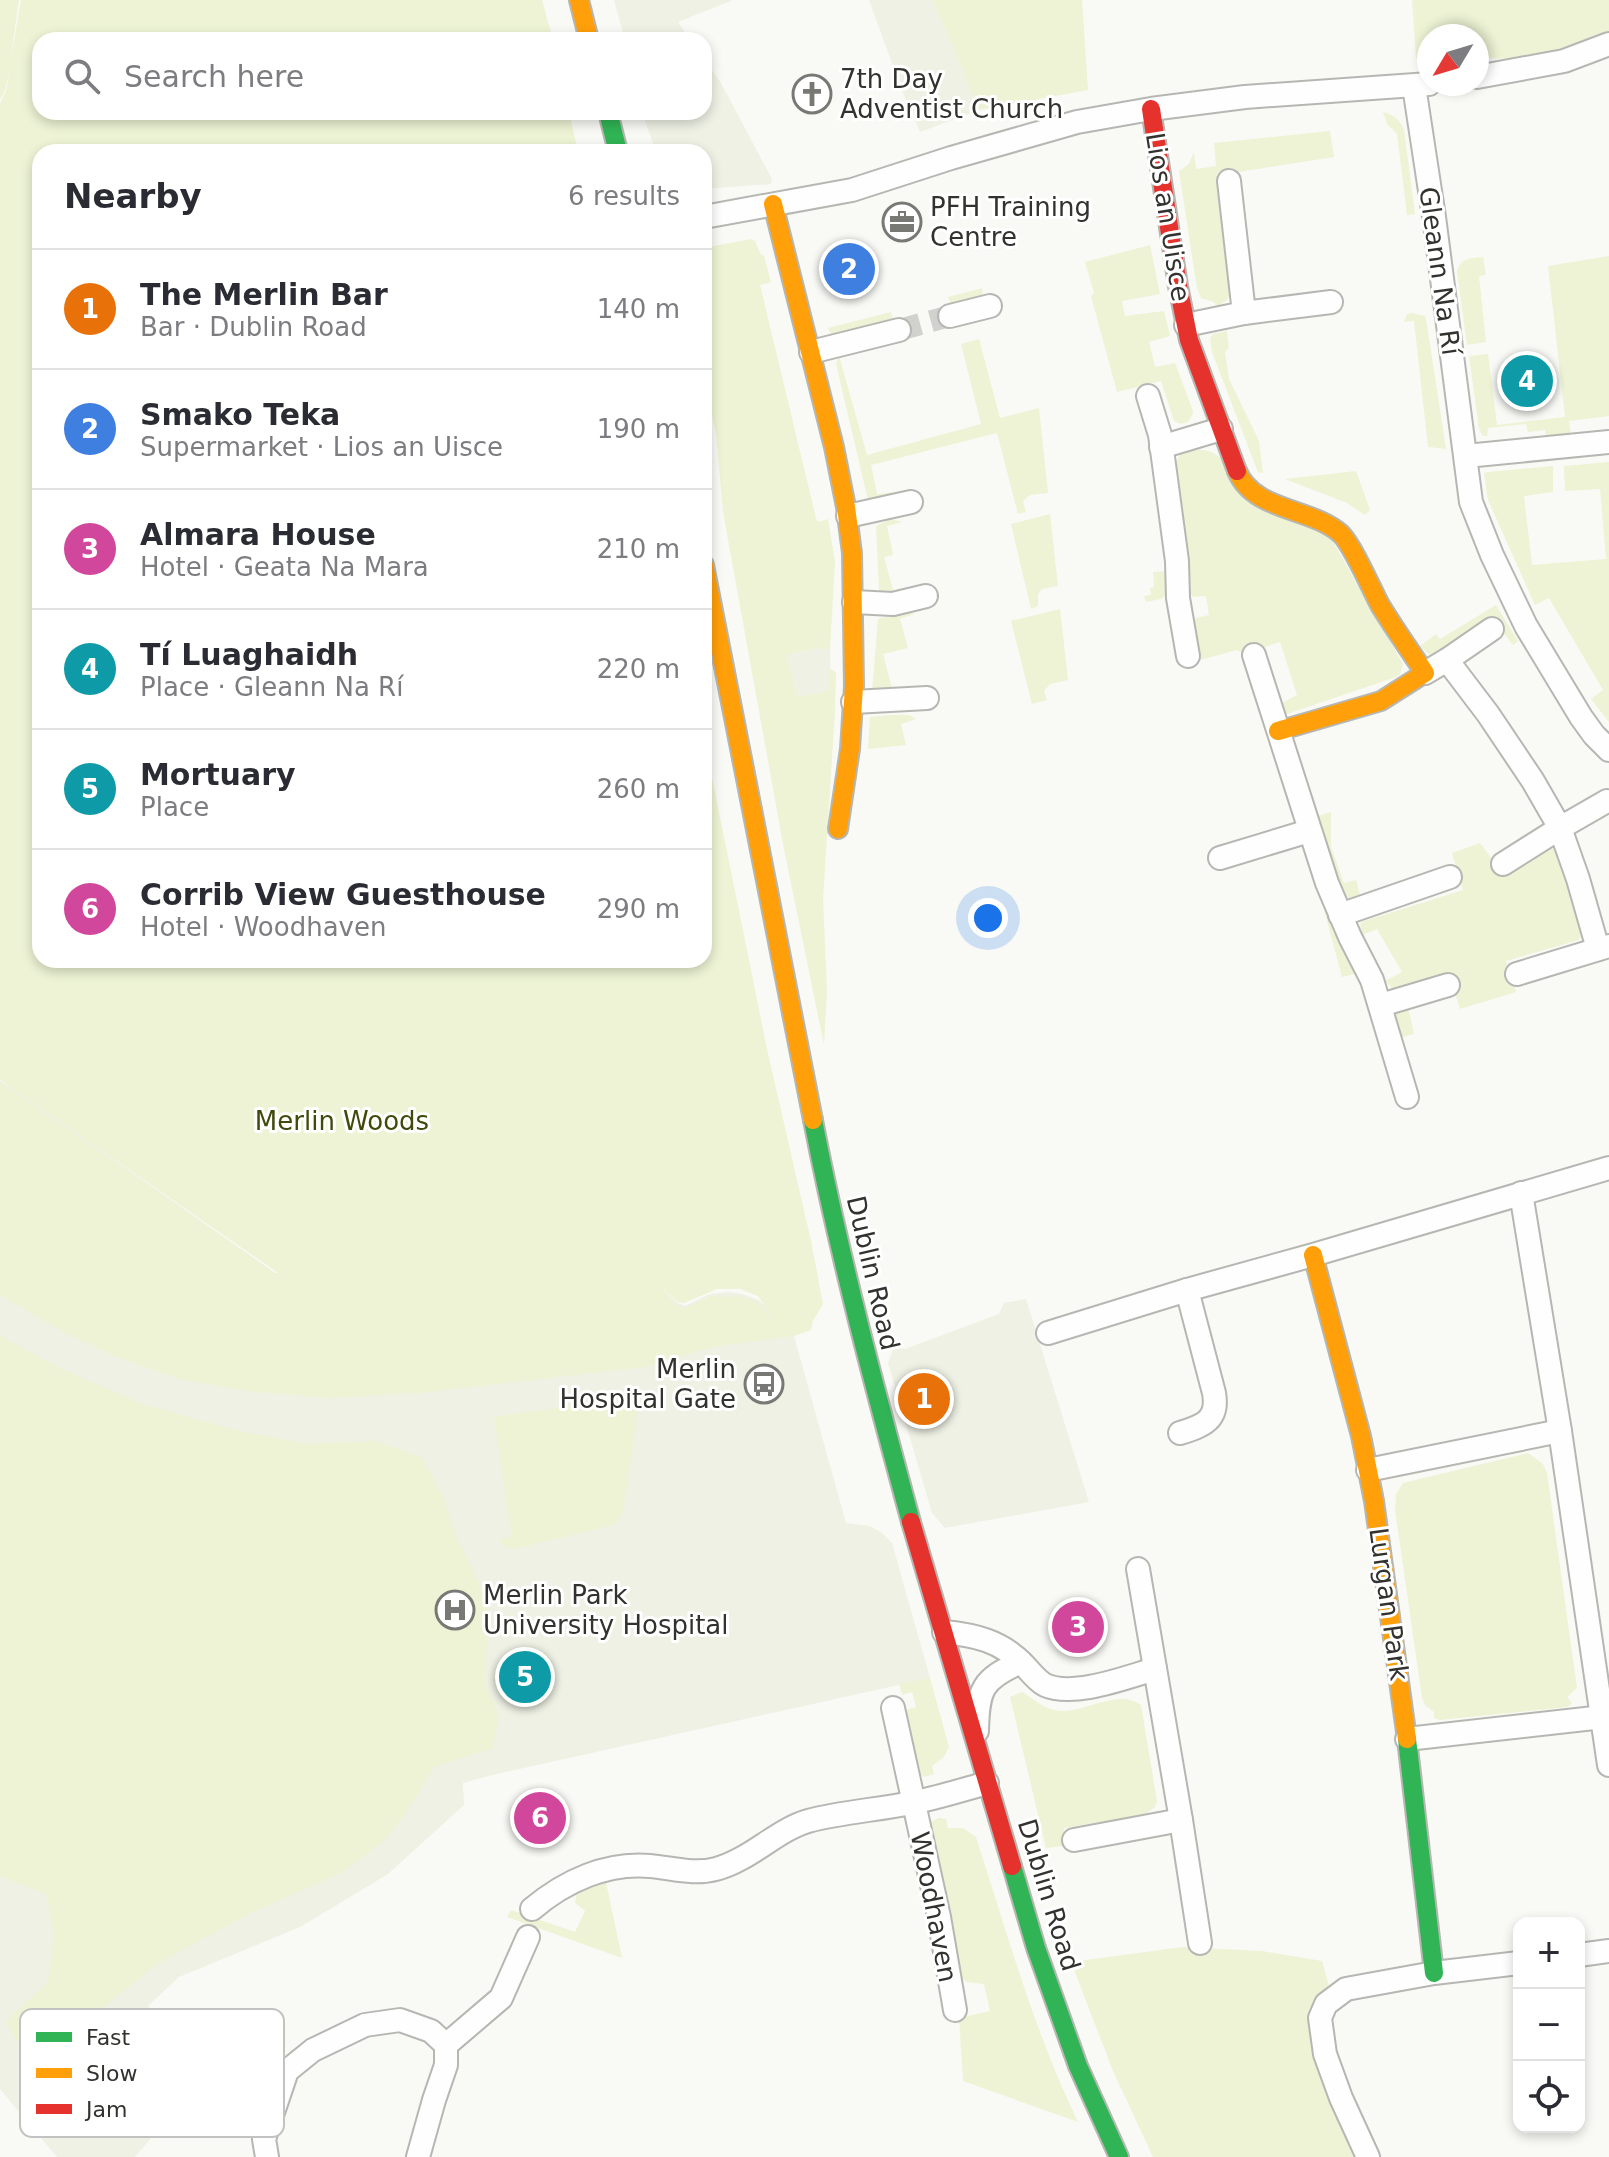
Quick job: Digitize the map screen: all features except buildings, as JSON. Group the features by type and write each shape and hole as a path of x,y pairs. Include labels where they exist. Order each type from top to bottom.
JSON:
{"street":[{"path":"579,0 587,32"},
{"path":"1489,75 1564,61 1609,44"},
{"path":"712,215 852,190 1063,126 1151,109 1245,97 1417,85"},
{"name":"Gleann Na Rí","path":"1422,96 1471,502 1526,626 1581,717 1609,750"},
{"name":"Lios an Uisce","path":"1151,109 1186,325 1194,356 1239,476 1247,489 1267,501 1330,526 1344,537 1382,608 1425,673"},
{"path":"610,120 616,144"},
{"path":"1229,181 1244,313"},
{"path":"773,204 834,447 852,553 853,702 850,749 838,829"},
{"name":"Lios an Uisce","path":"1186,325 1244,313 1331,302"},
{"path":"950,316 990,306"},
{"path":"811,352 899,330"},
{"path":"1148,396 1160,435 1177,561 1178,598 1188,656"},
{"path":"1161,447 1221,429"},
{"path":"1466,456 1609,442"},
{"path":"848,516 911,502"},
{"path":"854,602 893,604 926,596"},
{"name":"Dublin Road","path":"712,606 827,1192 866,1357 987,1783 1054,2001 1088,2089 1119,2157"},
{"path":"1278,731 1381,701 1492,629"},
{"path":"1254,655 1309,831 1340,915 1369,972 1407,1097"},
{"path":"1447,660 1488,714 1560,828 1603,948 1517,974"},
{"path":"853,702 927,698"},
{"path":"1503,864 1607,801"},
{"path":"1220,858 1309,831"},
{"path":"1340,915 1450,877"},
{"path":"1381,1005 1448,985"},
{"path":"1048,1333 1609,1168"},
{"path":"1521,1193 1609,1765"},
{"name":"Lurgan Park","path":"1313,1255 1368,1470 1407,1739 1434,1973"},
{"path":"1180,1433 1209,1420 1216,1409 1187,1290"},
{"path":"1368,1470 1560,1431"},
{"path":"1138,1569 1200,1943"},
{"path":"944,1632 973,1635 999,1644 1036,1679 1047,1686 1064,1689 1086,1687 1155,1669"},
{"path":"977,1748 978,1708 985,1687 998,1672 1021,1662"},
{"name":"Woodhaven","path":"893,1708 939,1917 955,2010"},
{"path":"1407,1739 1603,1717"},
{"name":"Woodhaven","path":"532,1909 567,1884 596,1872 640,1865 708,1871 727,1866 809,1821 913,1803 987,1783"},
{"path":"1074,1840 1181,1820"},
{"path":"446,2045 501,1998 528,1937"},
{"path":"1585,1954 1609,1951"},
{"path":"1368,2157 1328,2064 1320,2026 1326,2004 1346,1989 1434,1973 1513,1964"},
{"path":"284,2080 287,2071 313,2050 365,2025 400,2020 431,2031 446,2045 446,2065 418,2157"},
{"path":"265,2137 267,2157"}],"shaded area":[{"path":"614,0 733,0 678,22 685,32 623,32"},
{"path":"869,0 933,0 979,110 920,132"},
{"path":"712,70 772,179 771,184 712,188 712,144 653,144 645,120 712,120"},
{"path":"816,648 830,650 831,690 798,697 787,655"},
{"name":"Merlin Park University Hospital","path":"0,1081 275,1273 309,1282 345,1286 422,1266 446,1273 495,1255 577,1196 601,1197 624,1209 645,1249 646,1263 659,1284 676,1302 685,1306 710,1294 729,1292 759,1300 794,1336 846,1523 870,1526 892,1543 930,1678 463,1783 464,1805 388,1874 300,1927 179,1977 149,2005 150,2009 20,2009 20,2113 0,2089"},
{"path":"1026,1299 1089,1502 945,1528 932,1513 888,1363 894,1346 905,1349 999,1314 1004,1303"},
{"name":"Merlin Park University Hospital","path":"40,2137 152,2137 135,2157 57,2157"}],"green space":[{"name":"Merlin Woods","path":"0,0 19,0 10,63 21,0 542,0 551,32 32,32 32,120 571,120 576,144 32,144 32,968 712,968 712,777 823,1304 811,1330 794,1336 712,1347 646,1367 419,1393 331,1398 246,1391 179,1379 112,1355 65,1333 0,1295 0,1082 278,1273 0,1080 0,104 6,91 10,70 0,100","holes":["660,1285 677,1302 684,1303 717,1289 740,1289 758,1296 776,1324 758,1302 743,1297 711,1296 684,1309 674,1303"]},
{"path":"933,0 1082,0 1088,90 979,110"},
{"path":"1412,0 1609,0 1609,31 1526,59 1489,58 1489,24 1417,24 1416,58"},
{"path":"1383,112 1396,118 1404,130 1415,214 1407,215 1397,134 1387,124"},
{"path":"1330,131 1334,157 1219,175 1232,291 1218,307 1214,302 1201,298 1179,171 1189,164 1194,152 1196,169 1216,166 1214,143"},
{"path":"751,239 764,256 771,282 760,285 816,518 818,522 828,519 835,562 830,650 816,648 787,655 798,697 830,690 830,669 836,672 823,898 827,992 824,1045 783,844 723,512 712,415 712,246"},
{"path":"1150,245 1160,294 1122,301 1125,316 1164,311 1170,336 1149,342 1155,367 1175,363 1193,411 1189,421 1184,423 1174,421 1161,381 1117,392 1091,296 1094,293 1085,262"},
{"path":"1609,256 1609,416 1569,421 1571,436 1546,439 1545,430 1528,432 1526,424 1488,428 1487,436 1483,436 1479,429 1469,356 1488,354 1497,425 1565,417 1548,266"},
{"path":"1483,257 1486,275 1479,276 1486,342 1467,345 1457,272 1463,261"},
{"path":"982,288 983,296 951,304 948,297"},
{"path":"891,312 893,321 832,336 828,328"},
{"path":"1407,314 1425,316 1426,319 1446,449 1428,447 1414,321 1404,322"},
{"path":"1227,331 1229,348 1225,352 1229,379 1259,441 1263,473 1258,472 1212,352 1210,338 1213,334"},
{"path":"979,339 1000,418 1039,408 1048,493 1030,495 1023,501 1026,512 1018,514 997,433 871,465 877,494 896,492 887,499 868,500 836,364 839,356 867,455 981,424 961,344"},
{"path":"1194,449 1215,454 1332,540 1403,664 1400,674 1287,714 1280,704 1297,695 1280,642 1244,654 1237,650 1200,660 1192,626 1196,618 1209,615 1206,596 1193,597 1187,592 1187,552 1172,469 1180,455"},
{"path":"1609,462 1609,722 1591,699 1603,690 1549,598 1535,605 1488,500 1484,473 1553,466 1553,492 1524,496 1532,565 1606,559 1600,489 1565,491 1564,466"},
{"path":"1356,471 1370,510 1365,515 1347,503 1285,479"},
{"path":"1050,514 1058,586 1042,589 1038,594 1038,606 1031,609 1011,524"},
{"path":"891,519 902,522 887,526 893,555 884,557 893,590 909,587 894,594 879,590 876,526"},
{"path":"1169,571 1166,595 1146,602 1144,596 1151,595 1150,588 1154,587 1153,572"},
{"path":"1496,605 1518,641 1513,645 1490,616 1434,655 1428,654 1420,646 1436,634 1440,639"},
{"path":"1060,609 1068,680 1050,684 1044,691 1047,700 1032,704 1011,621"},
{"path":"904,611 914,614 900,619 908,648 883,654 892,688 908,686 900,692 872,691 878,619"},
{"path":"908,715 916,719 901,724 906,745 868,749 870,717"},
{"path":"1331,812 1331,847 1344,883 1356,880 1360,895 1350,899 1344,894 1315,817"},
{"path":"1480,843 1503,874 1548,847 1557,850 1582,931 1579,940 1506,961 1516,992 1460,1009 1449,974 1393,989 1385,981 1402,972 1377,929 1362,935 1361,922 1463,890 1452,853"},
{"path":"1322,902 1340,942 1358,973 1342,977"},
{"path":"1405,1009 1409,1011 1414,1034 1399,1038 1395,1014"},
{"path":"0,1335 58,1367 142,1404 236,1430 307,1444 376,1441 422,1457 443,1496 456,1536 492,1618 487,1641 485,1683 499,1716 493,1748 434,1767 410,1807 384,1841 341,1873 251,1913 157,1964 102,2009 20,2009 20,2044 5,2022 48,1982 54,1935 47,1895 0,1876"},
{"path":"630,1399 637,1412 636,1424 623,1513 619,1521 518,1548 502,1544 498,1539 512,1537 494,1421 497,1416"},
{"path":"1528,1453 1543,1464 1547,1473 1577,1688 1567,1697 1572,1703 1567,1707 1440,1720 1434,1718 1434,1712 1422,1698 1395,1510 1396,1494 1403,1483"},
{"path":"930,1678 949,1747 944,1757 932,1766 934,1774 924,1777 906,1710 916,1707 912,1692 902,1695 899,1684"},
{"path":"1022,1692 1045,1707 1061,1711 1122,1699 1141,1705 1157,1801 1155,1807 1144,1815 1064,1828 1064,1846 1046,1848 1010,1697"},
{"path":"939,1818 946,1819 948,1828 963,1828 976,1837 1035,2017 1078,2122 963,2081 959,2018 990,2011 984,1984 967,1982 958,1975 928,1823"},
{"path":"606,1882 622,1958 507,1917 511,1910 575,1932 585,1911 575,1903 577,1893 586,1887"},
{"path":"1182,1947 1262,1951 1322,1961 1329,1986 1316,2000 1311,2020 1313,2043 1329,2094 1357,2157 1153,2157 1113,2071 1071,1962"}],"tunnel":[{"path":"899,330 950,316"}],"traffic: fast":[{"path":"610,120 616,144"},
{"path":"813,1120 846,1271 911,1522"},
{"path":"1407,1739 1434,1973"},
{"path":"1012,1866 1036,1948 1078,2066 1119,2157"}],"traffic: slow":[{"path":"579,0 587,32"},
{"path":"773,204 834,447 852,553 854,686 850,749 838,829"},
{"path":"1237,471 1245,484 1269,502 1329,525 1341,534 1380,605 1425,673 1381,701 1278,731"},
{"path":"712,606 813,1120"},
{"path":"1313,1255 1361,1436 1374,1501 1407,1739"}],"traffic: jam":[{"path":"1151,109 1189,340 1237,471"},
{"path":"911,1522 1012,1866"}],"place":[{"name":"7th Day Adventist Church","path":"812,94"},
{"name":"PFH Training Centre","path":"902,222"},
{"name":"Smako Teka","path":"849,269"},
{"name":"Tí Luaghaidh","path":"1527,381"},
{"name":"Merlin Hospital Gate","path":"764,1384"},
{"name":"The Merlin Bar","path":"924,1399"},
{"name":"Merlin Park University Hospital","path":"455,1610"},
{"name":"Almara House","path":"1078,1627"},
{"name":"Mortuary","path":"525,1677"},
{"name":"Corrib View Guesthouse","path":"540,1818"}]}
